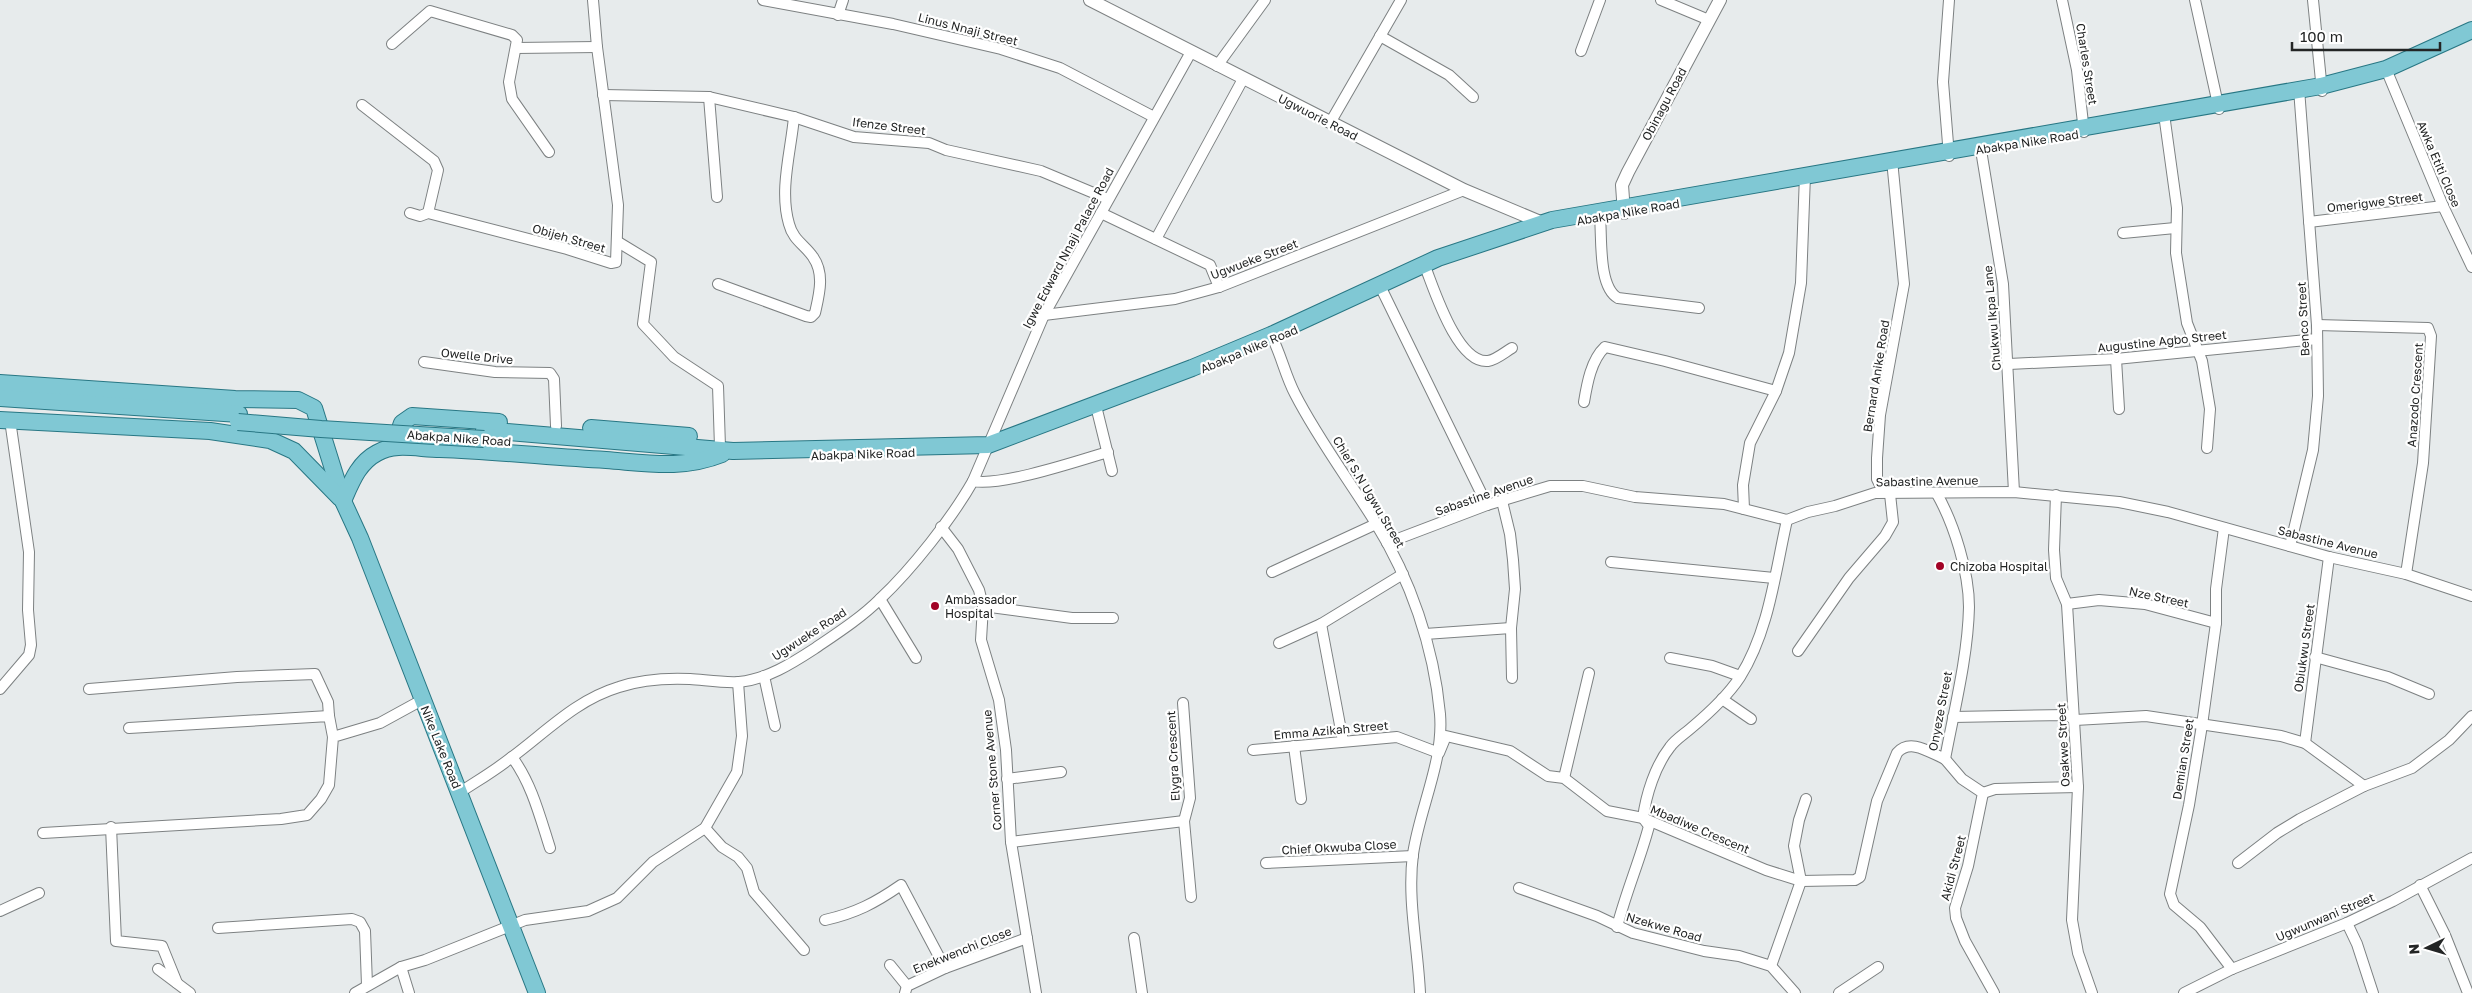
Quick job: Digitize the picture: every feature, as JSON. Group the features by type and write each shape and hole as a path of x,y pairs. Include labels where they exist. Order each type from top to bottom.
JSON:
{"main road":[{"name":"Abakpa Nike Road","path":"2388,72 2472,30"},
{"name":"Abakpa Nike Road","path":"1272,337 1438,258 1547,225 1980,147 2321,89 2388,72 2472,35"},
{"name":"Abakpa Nike Road","path":"0,398 239,418 321,429 484,434 646,452 721,450 826,456 986,453 1272,337 1444,261 1547,225 1600,217 1623,210"},
{"name":"Nike Lake Road","path":"0,383 235,399 298,400 314,408 343,501 510,927 538,993"},
{"name":"Abakpa Nike Road","path":"0,406 239,418"},
{"path":"5,420 227,433 270,440 294,451 343,501 355,475 367,459 378,452 394,446 658,464 701,462 721,450 704,438 664,432 412,416 402,423 394,446"}],"street":[{"path":"593,0 603,95"},
{"name":"Linus Nnaji Street","path":"764,0 893,24 1001,49 1060,68 1154,117"},
{"path":"838,15 843,0"},
{"name":"Ugwuorie Road","path":"1090,0 1330,124 1464,190 1547,225"},
{"path":"1217,66 1265,0"},
{"path":"1330,124 1401,0"},
{"path":"1581,51 1600,0"},
{"path":"1661,0 1709,20"},
{"name":"Obinagu Road","path":"1623,210 1622,185 1628,172 1720,0"},
{"path":"1949,0 1943,62 1944,116 1949,153"},
{"name":"Charles Street","path":"2062,0 2077,70 2083,130"},
{"path":"2195,0 2219,107"},
{"path":"2312,0 2321,89"},
{"path":"392,44 430,11 512,35 517,40 509,82 512,99 549,152"},
{"path":"1380,36 1449,75 1473,97"},
{"path":"516,48 597,47"},
{"name":"Igwe Edward Nnaji Palace Road","path":"986,453 1044,315 1191,52"},
{"name":"Awka Etiti Close","path":"2388,72 2443,206 2472,267"},
{"path":"1156,239 1243,79"},
{"name":"Benco Street","path":"2290,546 2313,450 2318,396 2317,325 2299,93"},
{"name":"Ifenze Street","path":"603,95 709,97 794,117 854,137 929,143 946,150 1040,171 1108,199"},
{"name":"Obijeh Street","path":"410,213 420,216 428,213 614,263 618,259 618,205 603,95"},
{"path":"709,97 717,197"},
{"path":"362,105 434,161 438,170 428,213"},
{"path":"718,284 806,316 811,317 815,313 820,290 819,271 813,257 795,239 786,210 785,186 794,117"},
{"path":"2164,117 2177,208 2175,228 2176,253 2187,323 2202,361 2210,409 2207,448"},
{"name":"Chukwu Ikpa Lane","path":"1980,147 2003,284 2009,364 2014,492"},
{"name":"Bernard Anike Road","path":"1798,651 1849,578 1885,536 1893,522 1890,494 1880,485 1877,479 1880,415 1904,284 1892,163"},
{"path":"1744,509 1743,485 1750,442 1776,391 1789,353 1801,283 1805,178"},
{"name":"Ugwueke Street","path":"1044,315 1175,299 1219,287 1464,190"},
{"name":"Omerigwe Street","path":"2309,222 2443,206"},
{"path":"1101,213 1210,264 1219,287"},
{"path":"1600,217 1605,278 1607,288 1612,295 1618,298 1699,308"},
{"path":"2123,233 2175,228"},
{"path":"618,242 651,262 643,324 674,357 718,386 721,450"},
{"path":"1426,269 1440,305 1459,343 1471,356 1480,361 1490,361 1512,348"},
{"path":"1382,290 1487,505"},
{"name":"Anazodo Crescent","path":"2317,325 2428,328 2431,336 2423,463 2406,574"},
{"name":"Chief S.N Ugwu Street","path":"1272,337 1294,393 1376,524 1403,574 1425,634 1434,672 1440,715 1438,753 1418,827 1413,856 1412,890 1420,993"},
{"name":"Augustine Agbo Street","path":"2009,364 2116,359 2317,339"},
{"path":"1584,402 1587,384 1598,353 1604,348 1657,359 1776,391"},
{"path":"2116,359 2119,409"},
{"name":"Owelle Drive","path":"424,362 495,372 550,373 554,379 556,426"},
{"path":"1097,409 1112,471"},
{"path":"0,689 29,655 31,645 28,610 29,552 5,420"},
{"path":"973,481 981,483 1013,477 1108,452"},
{"name":"Ugwueke Road","path":"459,793 512,757 547,727 578,705 618,687 651,680 678,679 738,682 764,676 786,667 810,652 880,599 961,502 986,453"},
{"name":"Sabastine Avenue","path":"1387,543 1487,505 1550,486 1583,486 1635,497 1724,504 1787,520 1875,493 2014,492 2119,502 2168,512 2290,546 2406,574 2472,596"},
{"name":"Onyeze Street","path":"1860,877 1877,801 1897,753 1902,748 1911,745 1944,758 1953,717 1969,607 1967,585 1960,553 1944,506 1936,494"},
{"name":"Osakwe Street","path":"2056,495 2054,550 2056,578 2067,604 2078,787 2072,920 2076,945 2092,993"},
{"path":"1502,501 1514,560 1515,589 1511,628 1512,678"},
{"path":"1617,927 1625,894 1649,826 1643,818 1645,803 1657,770 1670,747 1722,699 1740,676 1757,642 1787,520"},
{"path":"1272,572 1376,524"},
{"name":"Corner Stone Avenue","path":"941,527 958,548 979,590 983,606 982,640 999,700 1011,842 1036,993"},
{"name":"Demian Street","path":"2224,528 2216,589 2216,623 2202,725 2171,900 2200,927 2232,969"},
{"name":"Obiukwu Street","path":"2305,743 2329,556"},
{"path":"1611,562 1774,578"},
{"path":"1279,643 1321,624 1403,574"},
{"path":"880,599 916,658"},
{"name":"Nze Street","path":"2067,604 2099,600 2144,604 2216,623"},
{"path":"983,606 1072,618 1113,618"},
{"path":"1321,624 1343,741"},
{"path":"1425,634 1511,628"},
{"path":"2315,657 2388,677 2429,694"},
{"path":"1670,658 1712,666 1740,676"},
{"path":"1564,778 1589,673"},
{"path":"43,833 111,827 206,824 307,815 321,799 329,785 333,737 328,702 315,674 237,677 89,688"},
{"path":"764,676 775,726"},
{"path":"356,993 401,967 425,960 525,920 588,911 617,898 653,862 705,828 736,772 742,736 738,682"},
{"path":"1722,699 1751,719"},
{"path":"333,737 380,724 422,700"},
{"name":"Elygra Crescent","path":"1183,703 1190,798 1184,821 1191,897"},
{"path":"1953,717 2067,715 2075,720 2146,716 2257,731 2305,743 2364,786"},
{"path":"129,728 329,716"},
{"path":"2238,862 2277,833 2364,786 2412,768 2449,740 2472,716"},
{"name":"Mbadiwe Crescent","path":"1438,753 1446,736 1510,751 1548,776 1564,778 1607,811 1643,818 1718,852 1801,881 1842,881 1855,880 1860,877"},
{"name":"Emma Azikah Street","path":"1253,750 1396,737 1438,753"},
{"path":"1294,746 1301,799"},
{"path":"512,757 522,771 539,813 550,848"},
{"path":"1944,758 1962,779 1984,794 1995,789 2078,787"},
{"path":"1007,779 1061,772"},
{"name":"Akidi Street","path":"1984,794 1968,866 1955,908 1956,918 1965,941 1994,993"},
{"path":"1794,993 1770,966 1801,881 1794,846 1799,820 1806,799"},
{"path":"1011,842 1184,821"},
{"path":"111,827 116,941 162,946 177,983"},
{"path":"705,828 722,847 738,857 747,868 754,892 804,950"},
{"name":"Chief Okwuba Close","path":"1266,863 1413,856"},
{"name":"Ugwunwani Street","path":"2184,993 2232,969 2346,923 2472,858"},
{"path":"825,920 847,915 872,905 901,885 945,968"},
{"path":"2420,885 2445,935 2468,993"},
{"name":"Nzekwe Road","path":"1520,888 1597,916 1617,927 1674,944 1739,956 1770,966"},
{"path":"0,911 39,893"},
{"path":"218,928 352,919 360,922 365,931 367,985"},
{"path":"2346,923 2357,944 2373,993"},
{"name":"Enekwenchi Close","path":"890,965 906,989 945,968 1027,938"},
{"path":"1134,938 1142,993"},
{"path":"1839,993 1878,966"},
{"path":"401,967 409,993"},
{"path":"158,969 190,993"}],"place":[{"name":"Chizoba Hospital","path":"1940,566"},
{"name":"Ambassador Hospital","path":"935,606"}]}
